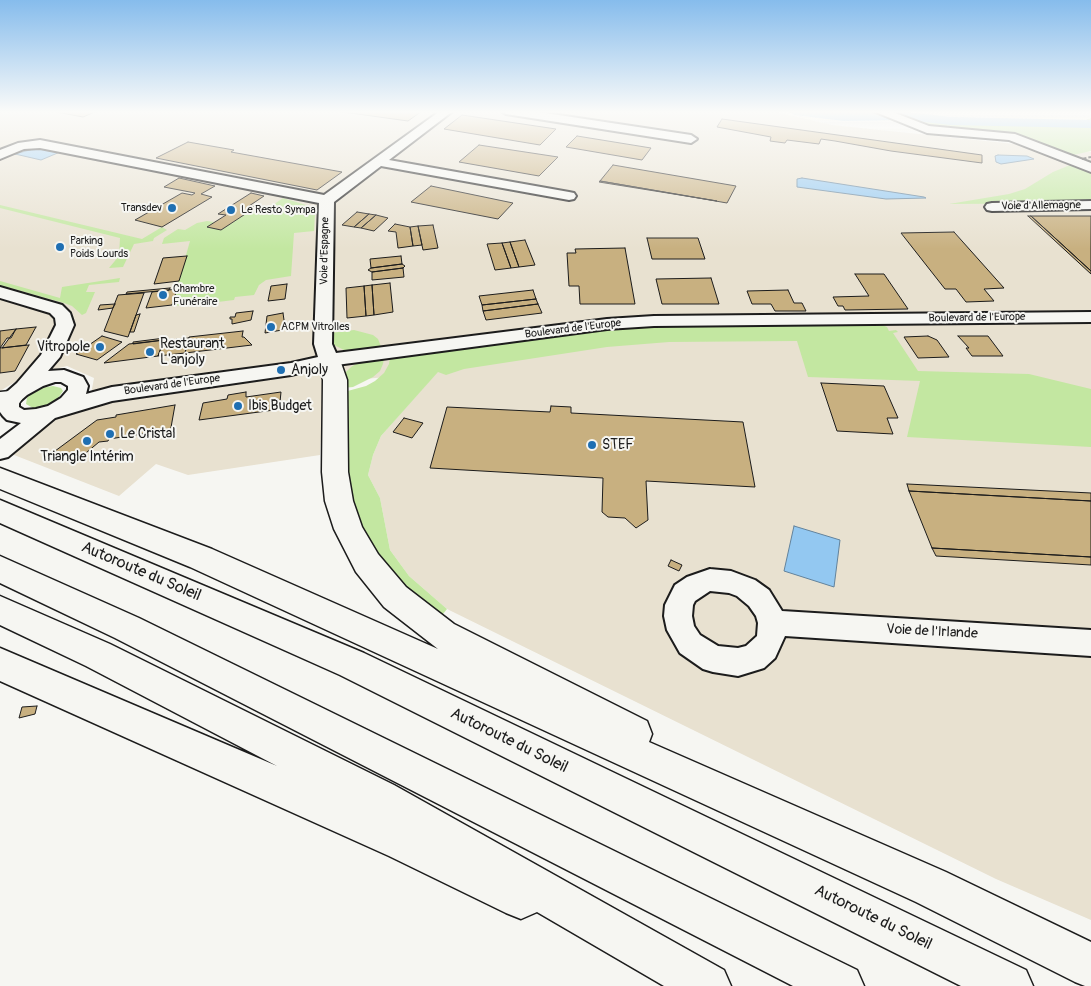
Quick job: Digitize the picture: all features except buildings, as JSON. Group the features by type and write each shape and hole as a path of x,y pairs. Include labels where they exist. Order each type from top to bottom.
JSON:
{"main road":[{"path":"329,360 336,380 335,472 338,501 348,529 367,563 395,597 442,634 487,659 931,887 1091,966"},
{"path":"1,459 201,558 931,887"},
{"name":"Autoroute du Soleil","path":"0,512 352,664 1010,986"},
{"path":"0,569 127,628 841,986"},
{"path":"0,610 98,656 380,799 706,986"},
{"path":"0,664 403,842 706,986"}],"street":[{"path":"107,157 327,200"},
{"name":"Voie d'Espagne","path":"329,360 324,344 327,200 385,157"},
{"path":"1063,157 1091,168"},
{"path":"378,162 569,196"},
{"name":"Voie d'Allemagne","path":"992,207 1091,205"},
{"path":"0,292 48,306 61,313 64,317 65,325 50,357 9,403"},
{"name":"Boulevard de l'Europe","path":"54,411 112,394 291,369 329,360 629,322 1091,317"},
{"path":"1,459 54,411 74,397 71,381 57,371 50,357"},
{"path":"9,403 45,378 71,381 296,361 329,360"},
{"path":"9,403 15,415 24,417 54,411"},
{"name":"Voie de l'Irlande","path":"772,623 1091,643"}],"shaded area":[{"path":"0,157 1091,157 1091,920 996,879 447,609 409,576 390,550 380,498 368,475 373,455 381,436 437,372 324,383 320,455 188,475 156,464 119,496 9,453 57,419 89,405 94,378 67,366 23,377 0,391"}],"green space":[{"path":"1075,163 1091,170 1091,203 949,204 1009,194 1025,189 1053,172"},
{"path":"283,198 306,205 312,209 315,215 314,231 294,233 291,276 266,280 259,285 254,295 235,297 234,300 185,306 172,305 190,241 162,244 164,238 178,229 185,230 197,223 207,221 214,222 208,227 221,230 256,207 267,209"},
{"path":"0,205 142,239 162,227 167,230 154,238 153,241 134,244 123,267 109,268 119,256 120,238 0,208"},
{"path":"120,278 119,282 89,285 86,292 95,292 86,313 82,315 72,306 64,303 0,285 0,281 60,298 62,287"},
{"path":"877,323 887,327 889,331 896,330 898,332 893,333 918,371 1029,374 1091,389 1091,447 907,437 920,381 808,377 797,341 669,342 607,347 464,369 446,375 438,372 381,436 373,455 368,475 380,498 390,550 409,576 447,609 439,619 412,597 361,533 345,476 344,392 366,386 375,381 384,373 389,364 390,357 588,330 649,326"},
{"path":"354,330 373,335 378,339 382,349 353,352 334,345 331,333"},
{"path":"384,358 380,371 373,377 353,387 343,388 343,375 351,367 361,361"},
{"path":"53,386 61,388 63,391 56,401 39,408 33,408 26,404 30,394 41,388"}],"water":[{"path":"28,157 48,157 41,160"},
{"path":"995,157 1029,157 1034,159 1001,164 996,162"},
{"path":"802,178 926,198 886,199 797,187 797,179"},
{"path":"794,526 840,540 834,587 784,571"}],"railway":[{"path":"1082,159 1091,157"}],"place":[{"name":"Transdev","path":"172,208"},
{"name":"Le Resto Sympa","path":"231,210"},
{"name":"Parking Poids Lourds","path":"60,247"},
{"name":"Chambre Funéraire","path":"163,295"},
{"name":"ACPM Vitrolles","path":"271,327"},
{"name":"Vitropole","path":"100,347"},
{"name":"Restaurant L'anjoly","path":"150,352"},
{"name":"Anjoly","path":"281,370"},
{"name":"Ibis Budget","path":"238,406"},
{"name":"Le Cristal","path":"110,434"},
{"name":"Triangle Intérim","path":"87,441"},
{"name":"STEF","path":"592,445"}]}
